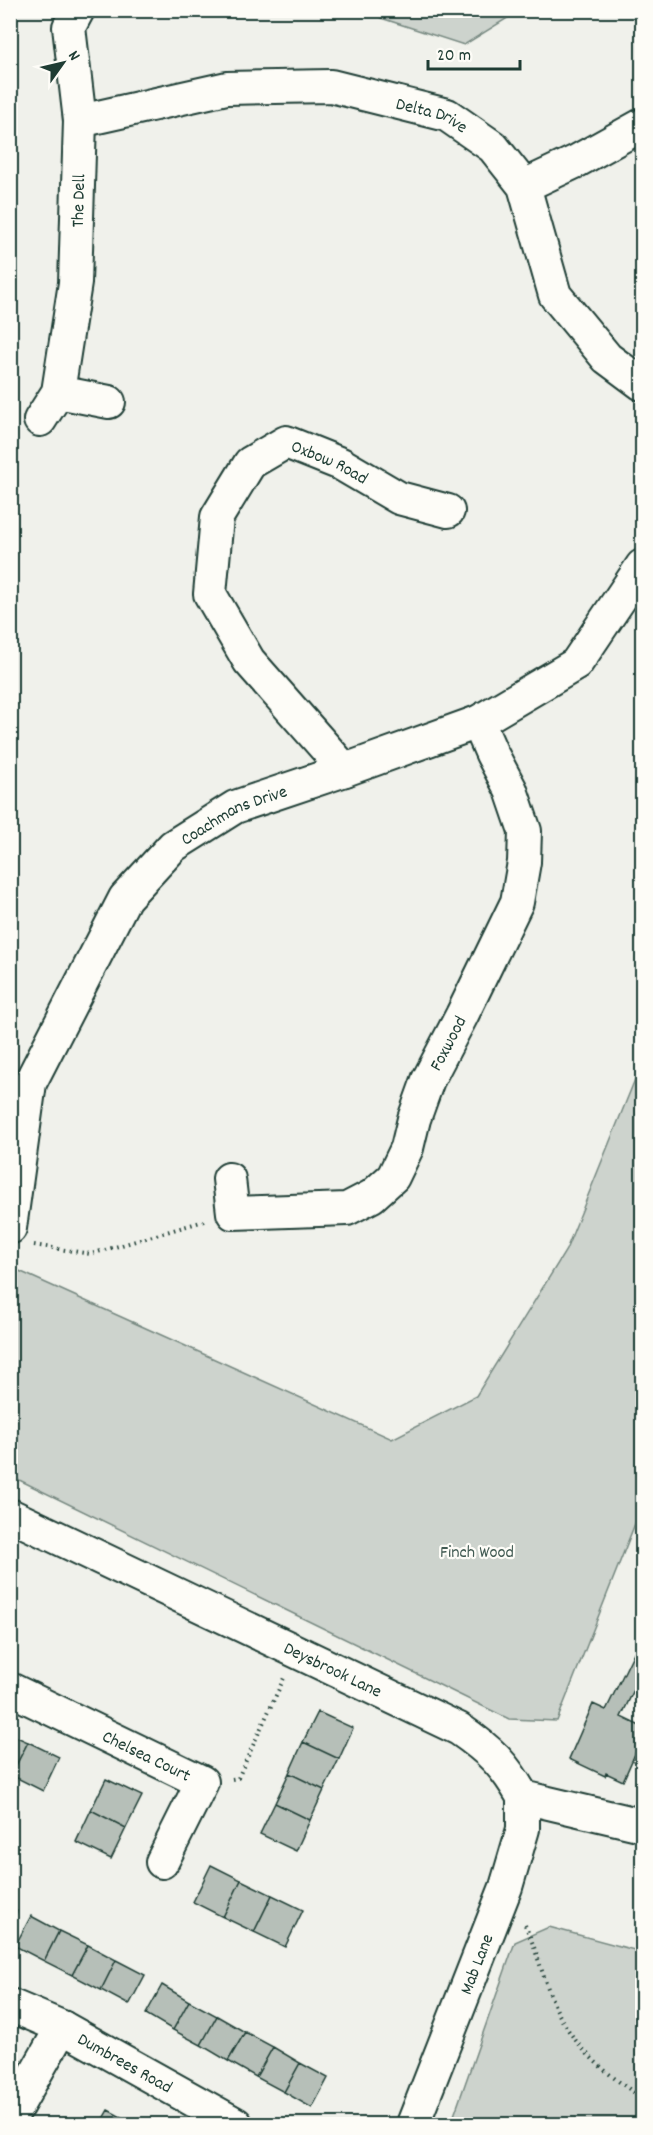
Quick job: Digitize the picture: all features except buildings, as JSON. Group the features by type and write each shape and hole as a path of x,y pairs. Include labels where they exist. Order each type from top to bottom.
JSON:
{"street":[{"name":"The Dell","path":"40,420 58,392 75,283 80,122 69,27 78,10"},
{"name":"Delta Drive","path":"80,122 227,88 331,86 447,115 493,147 524,186 555,295 607,358 642,384"},
{"path":"524,186 577,161 642,125"},
{"path":"58,392 109,402"},
{"name":"Oxbow Road","path":"345,770 249,661 210,594 217,517 250,463 286,442 342,464 399,498 448,512"},
{"name":"Coachmans Drive","path":"17,1235 20,1078 125,898 173,846 236,807 478,722 576,664 642,566"},
{"name":"Foxwood","path":"233,1213 347,1209 372,1196 393,1177 407,1148 414,1119 428,1080 517,902 524,862 525,831 511,790 478,722"},
{"path":"230,1179 233,1213"},
{"name":"Deysbrook Lane","path":"10,1515 459,1730 494,1755 505,1767 523,1797"},
{"name":"Chelsea Court","path":"10,1689 202,1782 162,1862"},
{"path":"523,1797 642,1825"},
{"name":"Mab Lane","path":"413,2124 506,1887 523,1829 523,1797"},
{"name":"Dumbrees Road","path":"10,2005 63,2027 236,2124"},
{"path":"10,2119 63,2027"}],"path":[{"path":"17,1235 91,1254 233,1213"},
{"path":"202,1782 238,1778 296,1653"},
{"path":"506,1887 535,1947 553,2003 563,2024 590,2058 642,2098"}],"green space":[{"path":"371,11 519,11 464,45 381,18"},
{"name":"Finch Wood","path":"642,1062 642,1518 638,1516 557,1721 509,1719 11,1476 10,1279 17,1270 392,1439 476,1396 566,1250"},
{"path":"549,1927 642,1952 642,2124 451,2124 515,1942"}]}
